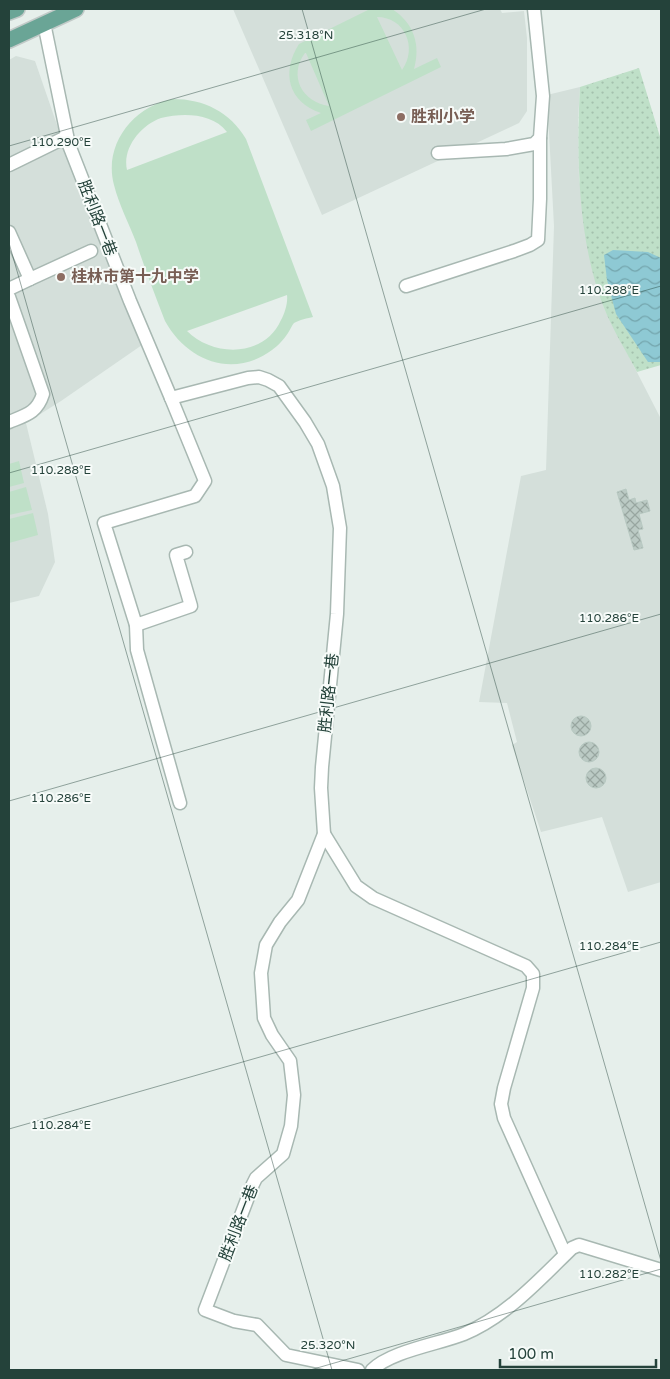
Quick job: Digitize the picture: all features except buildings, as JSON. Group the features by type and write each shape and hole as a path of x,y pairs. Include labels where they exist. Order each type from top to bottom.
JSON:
{"main road":[{"path":"9,12 17,9"},
{"path":"9,40 76,9"}],"street":[{"path":"406,286 514,251 538,240 540,138 543,96 534,9"},
{"name":"胜利路一巷","path":"44,23 66,137 130,301 171,398 248,378 268,380 279,386 318,444 337,503 340,528 338,614 322,767 321,788 324,834 298,900 280,922 266,945 261,974 264,1018 272,1035 290,1062 294,1094 291,1126 283,1154 256,1178 253,1184 205,1310 234,1321 257,1325 286,1354 358,1370"},
{"path":"9,165 66,137"},
{"path":"438,153 506,149 534,144 540,138"},
{"path":"9,232 30,279"},
{"path":"9,289 91,251"},
{"path":"9,297 43,394 40,404 33,412 9,422"},
{"path":"171,398 205,481 195,496 104,523 136,624 137,650 180,803"},
{"path":"136,624 191,606 176,555 186,552"},
{"path":"324,834 356,886 373,898 526,966 533,974 533,988 501,1104 504,1118 565,1254"},
{"path":"372,1370 383,1362 431,1343 464,1334 476,1327 522,1296 565,1254 579,1245 661,1270"}],"shaded area":[{"name":"胜利小学","path":"233,9 500,9 502,13 524,11 527,38 527,111 519,123 322,215"},
{"name":"桂林市第十九中学","path":"16,56 35,61 86,209 142,345 26,423 48,514 55,562 39,596 9,603 9,60"},
{"path":"580,87 578,120 579,179 604,308 661,419 661,882 628,892 602,817 541,832 512,745 517,742 507,703 479,702 521,476 546,470 554,226 547,95"}],"green space":[{"path":"370,9 392,9 406,21 414,35 417,51 414,69 437,58 441,67 311,131 306,120 321,113 301,102 291,85 289,75 293,55 299,44","holes":["377,17 387,18 395,22 406,35 409,52 402,70","306,53 329,106 311,99 300,87 298,70"]},
{"path":"639,68 661,140 661,365 637,372 615,332 595,282 584,228 578,142 580,87"},
{"path":"173,99 195,101 206,105 224,114 246,139 313,317 294,323 279,344 257,359 227,364 212,361 198,355 186,346 174,335 165,321 146,272 114,185 113,155 125,129 134,118 159,103","holes":["185,115 214,121 227,132 127,170 127,154 140,132 161,118","287,295 284,314 273,332 263,341 251,347 237,350 210,346 198,340 187,331"]},
{"path":"19,461 24,483 9,487 9,464"},
{"path":"26,487 32,510 9,515 9,492"},
{"path":"33,513 38,535 9,543 9,519"}],"water":[{"path":"613,250 648,252 661,258 661,362 648,362 616,314 607,280 604,255"}],"place":[{"name":"胜利小学","path":"401,117"},
{"name":"桂林市第十九中学","path":"61,277"}]}
